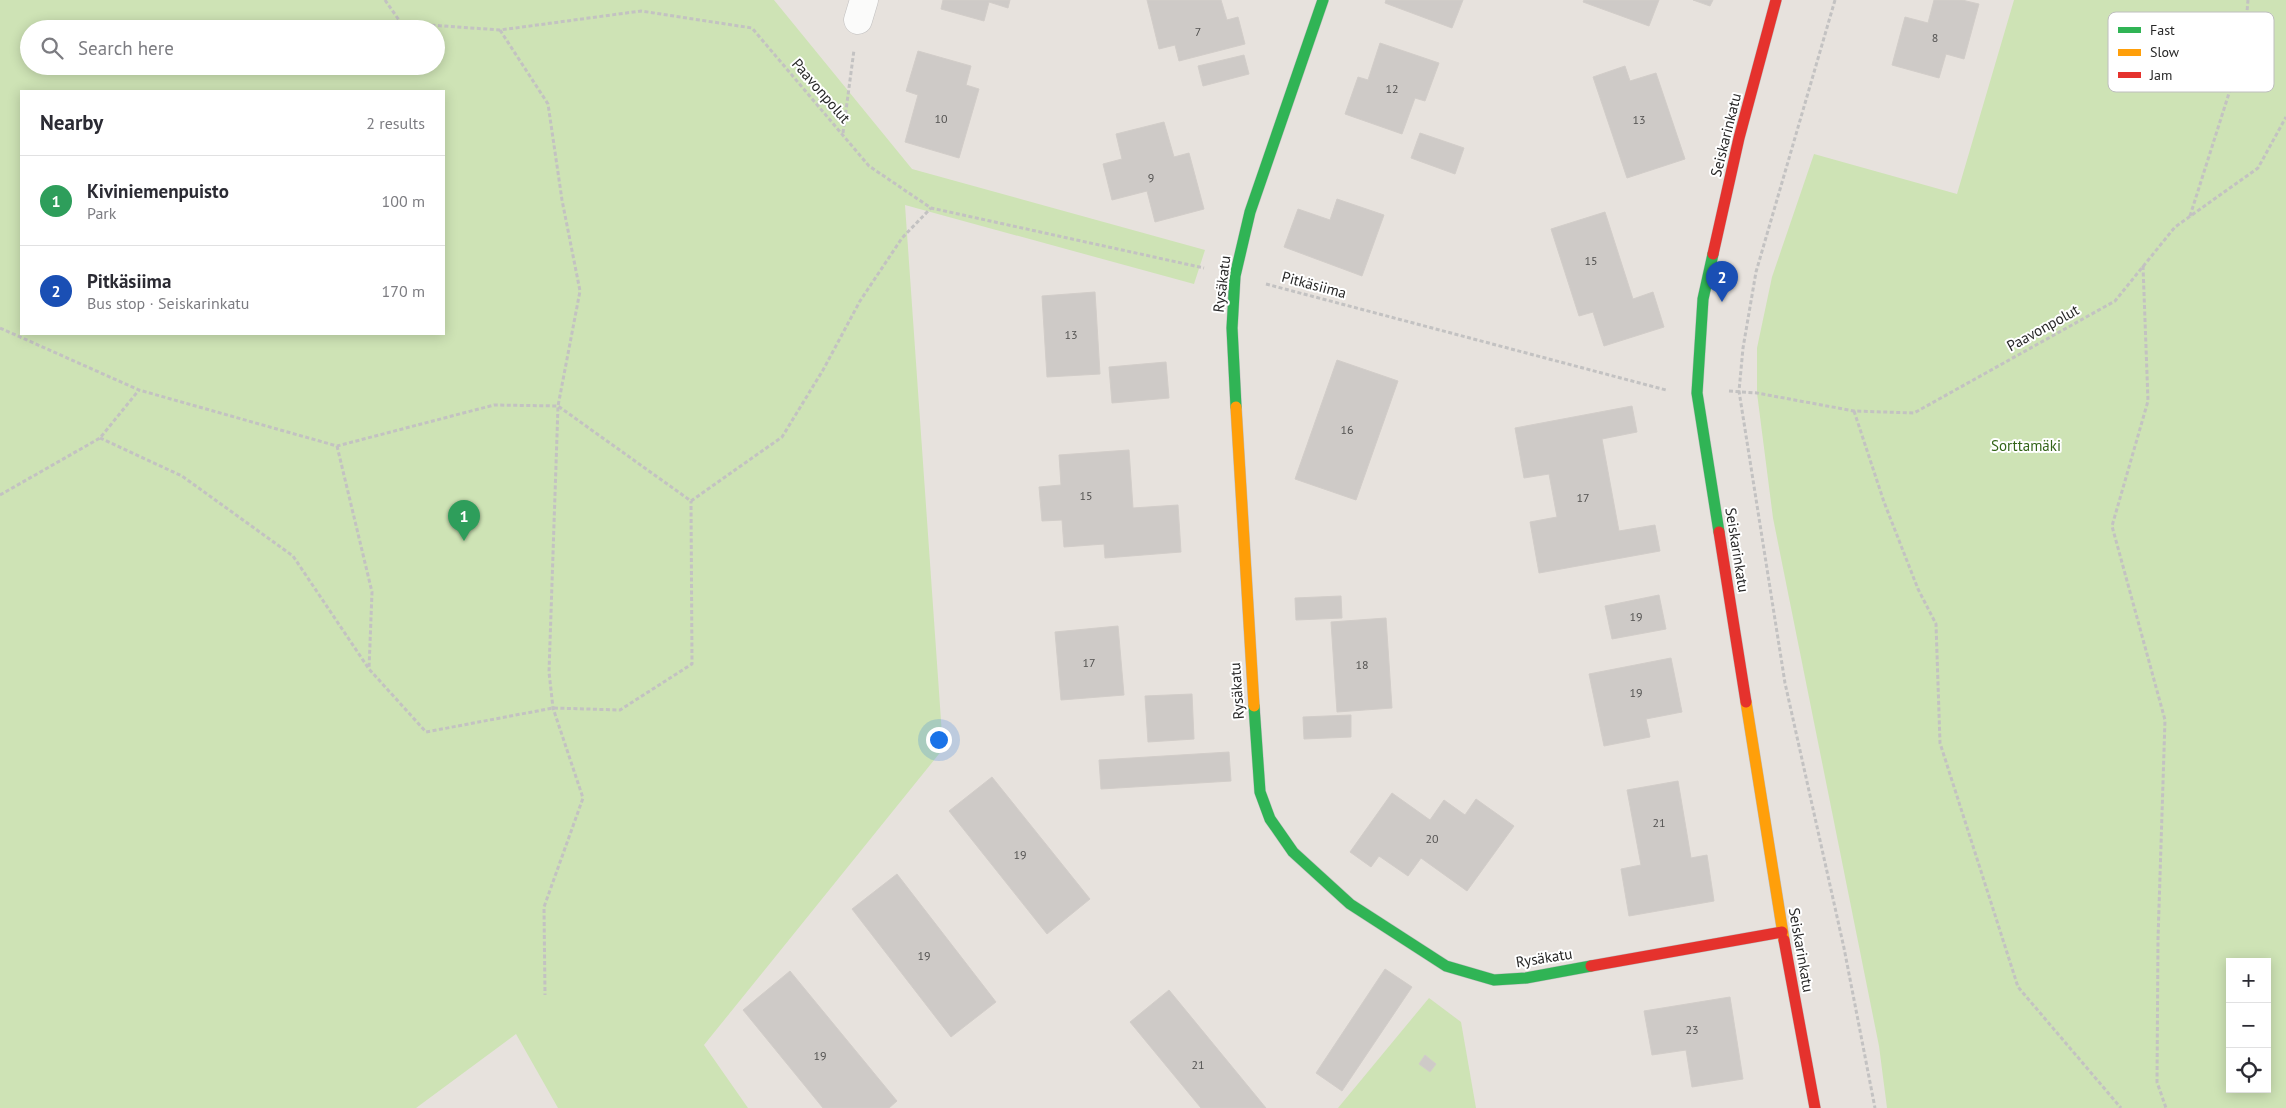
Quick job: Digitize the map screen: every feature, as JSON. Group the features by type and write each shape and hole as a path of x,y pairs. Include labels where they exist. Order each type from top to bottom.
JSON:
{"street":[{"name":"Rysäkatu","path":"1323,0 1250,212 1235,276 1233,348 1245,587 1260,792 1270,819 1293,852 1350,904 1446,966 1494,980 1526,978 1782,932"},
{"name":"Seiskarinkatu","path":"1776,0 1740,138 1703,299 1697,393 1782,932 1815,1108"}],"path":[{"name":"Paavonpolut","path":"385,0 399,20"},
{"path":"1835,0 1756,272 1743,348 1739,391 1785,683 1844,948 1875,1108"},
{"path":"843,133 861,10"},
{"name":"Paavonpolut","path":"445,26 500,30 641,11 752,28 870,166 931,208 1235,276"},
{"path":"500,30 548,104 562,200 580,290 558,406 549,672 552,708 583,798 544,907 545,995"},
{"path":"2190,217 2229,92"},
{"name":"Paavonpolut","path":"1739,391 1854,411 1914,413 2115,301 2175,227 2258,168 2286,117"},
{"path":"691,501 782,437 823,370 860,301 902,238 931,208"},
{"path":"2143,266 2148,401 2112,526 2166,720 2158,939 2157,1082 2166,1108"},
{"name":"Pitkäsiima","path":"1235,276 1668,390"},
{"path":"0,328 139,390 338,446 494,404 558,406 691,501"},
{"path":"0,495 100,438 139,390"},
{"path":"1854,411 1888,511 1918,589 1936,624 1940,743 2018,987 2121,1108"},
{"path":"100,438 182,476 293,556 369,669 426,732 552,708 620,710 692,664 691,501"},
{"path":"338,446 372,592 369,669"}],"green space":[{"path":"0,0 774,0 912,169 1205,250 1194,284 905,205 943,749 704,1045 748,1108 558,1108 516,1034 416,1108 0,1108"},
{"name":"Sorttamäki","path":"2014,0 2286,0 2286,1108 1887,1108 1879,1046 1773,518 1757,393 1757,348 1772,277 1814,154 1957,194"},
{"path":"1429,998 1461,1022 1476,1108 1338,1108"}],"building":[{"path":"943,0 1010,0 1008,8 989,2 984,21 941,9"},
{"path":"1147,0 1221,0 1227,20 1238,17 1245,44 1179,61 1175,45 1159,49"},
{"path":"1386,0 1463,0 1452,28 1385,3"},
{"path":"1584,0 1659,0 1649,26 1583,2"},
{"path":"1693,0 1713,0 1710,6"},
{"path":"1934,0 1962,0 1979,4 1964,59 1946,54 1939,78 1892,65 1905,17 1928,23"},
{"path":"1380,43 1439,63 1425,101 1415,98 1402,134 1345,114 1358,77 1368,80"},
{"path":"918,51 971,66 966,85 979,89 959,158 905,142 918,95 906,91"},
{"path":"1244,55 1249,74 1203,86 1198,66"},
{"path":"1625,66 1630,81 1656,73 1685,159 1627,178 1593,77"},
{"path":"1164,122 1174,157 1189,153 1204,209 1155,222 1147,191 1112,200 1103,164 1122,159 1116,134"},
{"path":"1420,133 1464,148 1455,174 1411,158"},
{"path":"1337,199 1384,215 1362,276 1284,247 1298,209 1330,220"},
{"path":"1605,212 1633,299 1653,292 1664,327 1604,346 1593,312 1579,316 1551,229"},
{"path":"1095,292 1100,374 1047,377 1042,296"},
{"path":"1337,360 1398,381 1356,500 1295,479"},
{"path":"1166,362 1169,398 1112,403 1109,367"},
{"path":"1632,406 1637,432 1602,439 1619,531 1655,525 1660,551 1539,573 1530,522 1557,517 1549,474 1524,478 1515,428"},
{"path":"1129,450 1133,508 1178,505 1181,552 1105,558 1104,544 1064,547 1062,520 1042,521 1039,487 1061,485 1059,455"},
{"path":"1659,595 1666,629 1612,639 1605,606"},
{"path":"1341,596 1342,618 1296,620 1295,598"},
{"path":"1386,618 1392,708 1337,712 1331,622"},
{"path":"1118,626 1124,695 1061,700 1055,632"},
{"path":"1671,658 1682,712 1646,719 1650,737 1604,746 1589,674"},
{"path":"1192,694 1194,739 1148,742 1145,696"},
{"path":"1351,715 1351,737 1304,739 1303,717"},
{"path":"1229,752 1231,781 1101,789 1099,760"},
{"path":"992,777 1090,899 1047,934 949,811"},
{"path":"1678,781 1691,858 1707,855 1714,901 1629,916 1621,869 1641,865 1627,790"},
{"path":"1392,793 1430,820 1444,800 1465,815 1476,799 1514,826 1467,891 1421,858 1408,876 1379,856 1371,867 1350,852"},
{"path":"897,874 996,1002 951,1037 852,909"},
{"path":"1385,969 1412,987 1342,1091 1316,1073"},
{"path":"790,971 897,1101 889,1108 823,1108 743,1010"},
{"path":"1169,990 1266,1108 1201,1108 1130,1022"},
{"path":"1730,997 1743,1079 1692,1087 1686,1050 1652,1055 1644,1011"},
{"path":"1425,1055 1436,1064 1430,1072 1419,1064"}],"traffic: fast":[{"path":"1236,407 1232,328 1235,276 1250,212 1323,0"},
{"path":"1713,254 1703,299 1697,393 1719,532"},
{"path":"1254,706 1260,792 1270,819 1293,852 1350,904 1446,966 1494,980 1526,978 1591,966"}],"traffic: slow":[{"path":"1236,407 1254,706"},
{"path":"1746,702 1784,940"}],"traffic: jam":[{"path":"1713,254 1739,138 1776,0"},
{"path":"1719,532 1746,702"},
{"path":"1591,966 1782,932"},
{"path":"1784,940 1815,1108"}],"place":[{"name":"Pitkäsiima","path":"1722,302"},
{"name":"Kiviniemenpuisto","path":"464,541"}]}
